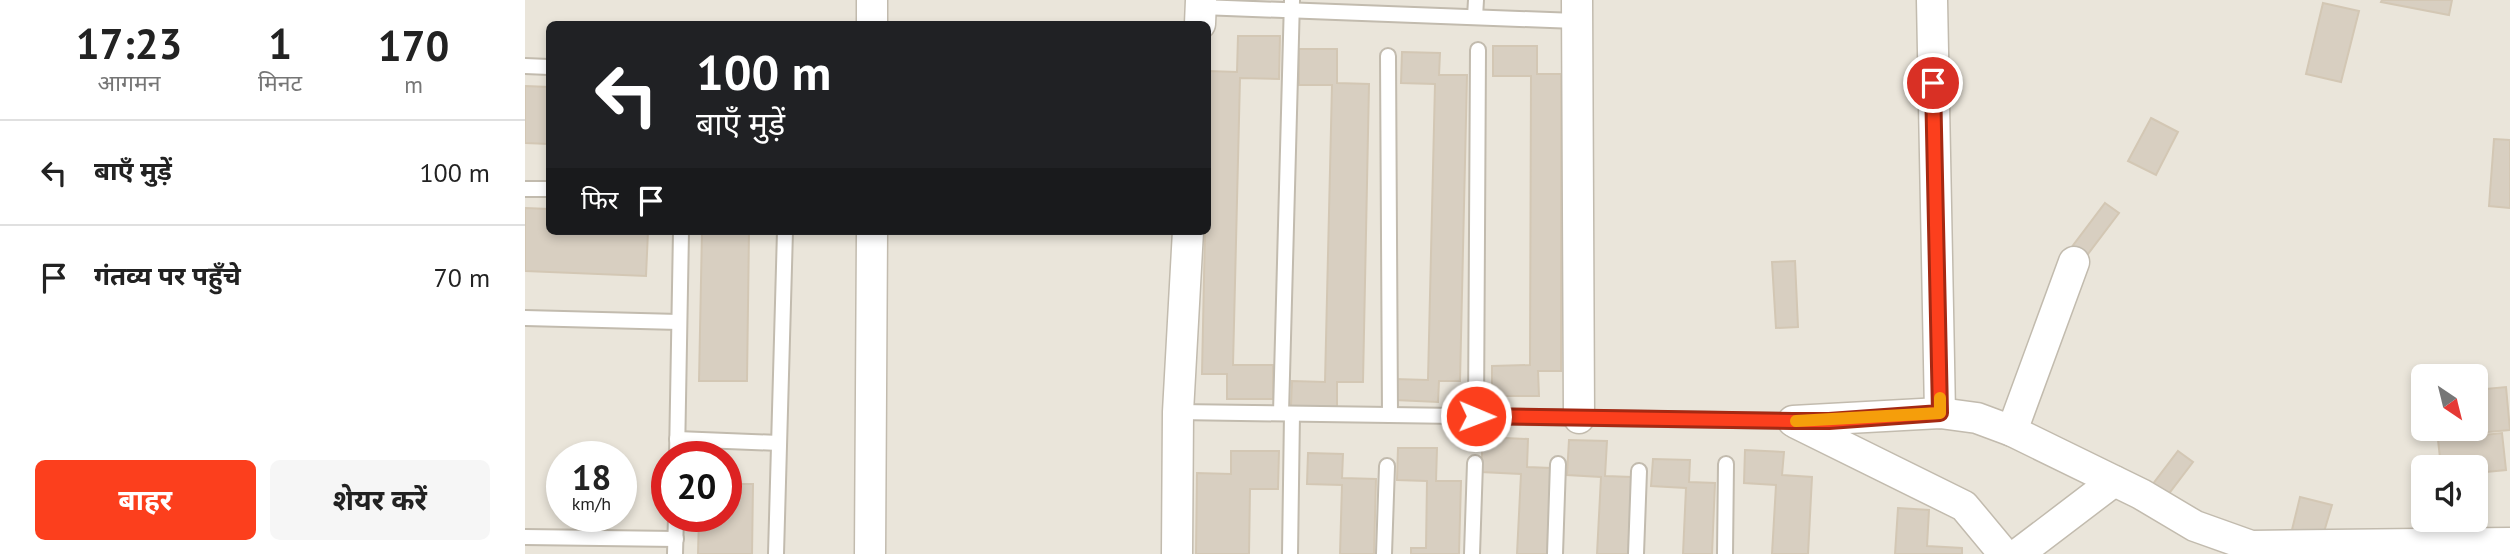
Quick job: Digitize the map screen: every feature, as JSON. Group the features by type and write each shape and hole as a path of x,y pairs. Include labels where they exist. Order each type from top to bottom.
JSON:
{"street":[{"path":"872,0 872,21"},
{"path":"1932,0 1940,413"},
{"path":"1576,10 1579,418"},
{"path":"870,554 872,235"},
{"path":"1177,554 1178,412 1188,235"},
{"path":"2012,431 2074,262"},
{"path":"1793,421 1940,413 1977,418 2012,431 2114,481 2195,526 2251,550 2510,542"},
{"path":"1793,421 1964,506 2004,554"},
{"path":"2018,554 2114,481"}],"lane":[{"path":"1475,17 1476,0"},
{"path":"1201,11 1292,5 1391,7 1475,17 1576,10"},
{"path":"1290,554 1287,413 1292,5"},
{"path":"1476,416 1478,50"},
{"path":"1388,56 1390,415"},
{"path":"525,66 546,66"},
{"path":"525,189 546,189"},
{"path":"681,235 677,439 779,443"},
{"path":"776,554 785,235"},
{"path":"525,318 679,322"},
{"path":"1178,412 1793,421"},
{"path":"1472,554 1475,463"},
{"path":"1555,554 1558,464"},
{"path":"1725,554 1726,464"},
{"path":"1384,554 1387,466"},
{"path":"1636,554 1639,471"},
{"path":"675,554 676,532"},
{"path":"525,537 676,539"}],"shaded area":[{"path":"525,0 2510,0 2510,554 525,554"}],"building":[{"path":"2452,0 2449,15 2381,2"},
{"path":"2323,3 2359,11 2341,82 2306,74"},
{"path":"1238,36 1280,36 1279,79 1240,78 1233,365 1273,365 1273,399 1227,399 1227,374 1202,374 1205,235 1211,235 1211,71 1237,72"},
{"path":"1493,46 1537,46 1537,74 1561,74 1561,371 1538,371 1539,396 1492,396 1492,366 1530,365 1531,76 1493,76"},
{"path":"1299,49 1337,49 1337,83 1369,84 1363,382 1337,382 1337,407 1291,406 1292,381 1325,382 1332,85 1299,85"},
{"path":"1402,52 1440,53 1439,75 1467,75 1460,381 1439,381 1438,402 1395,400 1395,379 1428,380 1435,84 1401,83"},
{"path":"525,86 546,87 546,144 525,143"},
{"path":"2151,118 2178,132 2156,175 2128,161"},
{"path":"2494,139 2510,140 2510,208 2489,206"},
{"path":"2105,203 2119,213 2085,258 2071,248"},
{"path":"525,208 546,209 546,235 648,235 646,276 525,271"},
{"path":"702,235 749,235 747,381 699,381"},
{"path":"1795,261 1798,327 1776,328 1772,262"},
{"path":"2506,387 2510,430 2489,432 2489,389"},
{"path":"2502,433 2506,470 2488,472 2488,455 2440,455 2438,441 2489,441 2489,434"},
{"path":"1483,437 1528,439 1527,467 1551,468 1547,554 1517,554 1521,474 1481,472"},
{"path":"1569,440 1607,441 1605,476 1632,477 1628,554 1597,554 1601,477 1567,475"},
{"path":"1398,448 1437,448 1436,481 1461,481 1459,554 1411,554 1411,548 1426,548 1427,481 1397,480"},
{"path":"1745,450 1784,452 1782,475 1812,477 1808,554 1772,554 1776,485 1744,483"},
{"path":"1231,451 1279,451 1278,489 1250,489 1249,554 1196,554 1197,473 1231,474"},
{"path":"2178,451 2193,462 2164,500 2149,489"},
{"path":"1308,453 1343,454 1342,478 1376,479 1374,554 1340,554 1342,485 1307,484"},
{"path":"1653,459 1690,460 1689,482 1715,483 1712,554 1683,554 1686,488 1651,486"},
{"path":"742,484 753,484 752,554 698,554 699,532 742,532"},
{"path":"2300,497 2332,505 2321,542 2290,538"},
{"path":"1898,508 1929,510 1927,546 1962,548 1962,554 1895,554"}],"slow traffic":[{"path":"1796,421 1940,413 1940,398"}],"route":[{"path":"1476,416 1829,421 1940,413 1933,83"}]}
